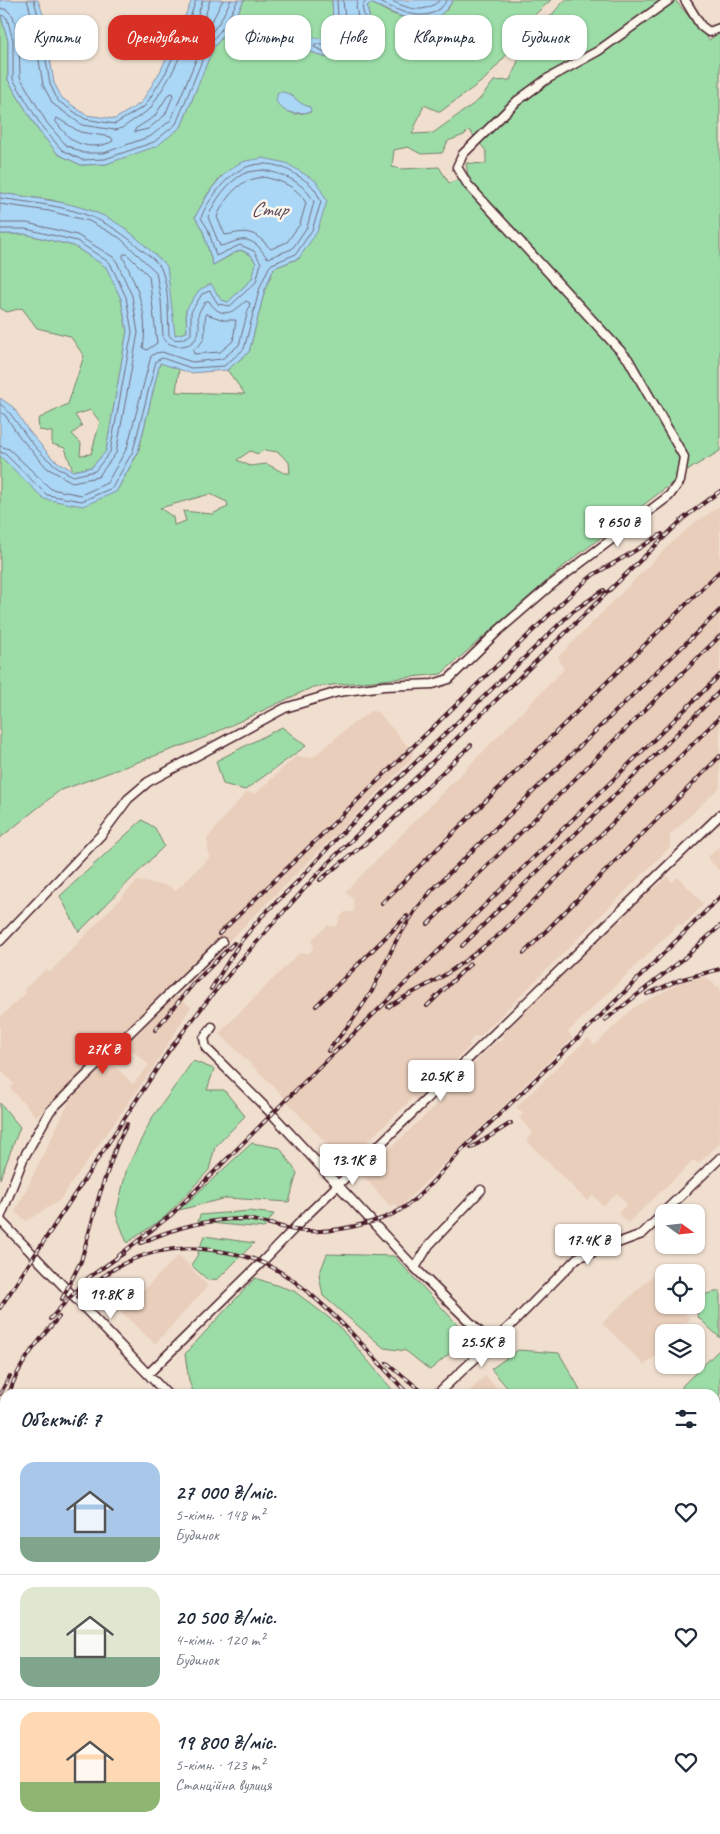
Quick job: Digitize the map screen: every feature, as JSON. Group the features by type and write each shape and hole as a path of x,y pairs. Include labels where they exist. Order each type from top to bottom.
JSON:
{"street":[{"path":"0,942 102,834 128,799 148,782 285,708 338,692 384,686 433,684 449,679 499,630 551,585 669,496 680,481 684,457 628,359 468,186 457,167 463,154 517,101 547,79 598,51 668,0"},
{"path":"685,0 701,26 709,32 720,28"},
{"path":"148,1374 337,1185 720,815"},
{"path":"162,1389 0,1219 23,1159 50,1111 222,942"},
{"path":"212,1027 204,1038 206,1048 272,1114 415,1268 491,1343"},
{"path":"673,1204 720,1158"},
{"path":"415,1268 429,1245 481,1190"},
{"path":"442,1389 577,1258 642,1234 655,1222"}],"shaded area":[{"path":"720,506 720,787 670,835 670,847 479,1037 475,1036 469,1043 470,1046 416,1100 413,1098 345,1163 282,1095 219,1033 299,953 309,953 313,949 312,939 327,926 336,926 339,918 345,912 352,912 354,909 353,899 345,892 564,669 558,657 669,545 694,523"},
{"path":"371,711 378,712 413,752 410,761 225,945 220,940 36,1117 10,1088 14,1084 0,1069 0,1017 26,993 23,990 46,969 50,972 137,881 170,886 175,891 209,858 207,839 247,792 255,794 295,757 313,757"},
{"path":"720,846 720,871 707,858"},
{"path":"667,876 672,882 678,877 704,904 682,926 679,924 568,1032 573,1038 399,1208 395,1204 391,1207 362,1175 451,1091 449,1087 497,1041 500,1042 504,1038 502,1035 617,921 621,922 624,919 623,915 652,887 654,889"},
{"path":"704,977 717,987 720,985 720,1143 698,1164 694,1160 628,1223 618,1213 627,1204 617,1193 603,1206 593,1195 587,1201 526,1140 533,1133 519,1118 523,1114 516,1107 588,1038 595,1045 633,1008 682,982"},
{"path":"175,995 191,1007 153,1068 59,1201 26,1221 15,1212 70,1100 109,1061 133,1084 149,1065 126,1045"},
{"path":"179,1255 208,1286 155,1344 121,1312"},
{"path":"652,1276 655,1279 655,1314 686,1314 690,1319 684,1324 655,1324 655,1357 644,1365 602,1323"},
{"path":"485,1376 498,1389 472,1389"}],"green space":[{"path":"244,0 332,0 333,15 321,15 321,39 311,37 311,15 236,15"},
{"path":"453,0 551,0 534,15 502,15 502,60 485,79 440,112 424,105 412,134 433,133 479,100 494,81 510,80 518,60 587,60 587,15 551,15 565,0 675,0 709,40 720,32 720,451 693,467 565,565 441,674 313,687 206,737 59,791 0,838 0,456 21,474 116,492 138,453 160,362 179,369 176,392 245,394 227,370 249,352 265,289 274,268 300,258 221,176 207,195 195,217 203,231 213,265 240,250 251,255 256,263 252,279 228,302 221,300 186,310 187,332 174,336 149,249 126,229 93,211 51,200 0,193 0,12 8,41 8,80 38,130 58,154 81,165 106,164 124,157 181,127 208,60 215,60 215,46 225,34 225,60 311,60 311,52 321,56 321,60 385,60 385,15 369,15 367,6 371,3 396,15 395,60 492,60 492,15 429,15 447,10","holes":["293,96 300,104 311,112 295,114 287,111","469,130 486,151 486,164 466,163 468,176 449,183 439,167 402,169 392,167 394,150 408,147 421,154 442,153 448,141 464,135","264,450 278,452 289,462 290,473 284,473 267,464 250,466 237,460 250,451 258,454","210,494 227,502 228,507 212,514 183,511 186,521 174,525 173,517 160,508"]},
{"path":"0,234 25,234 74,246 107,267 121,299 127,331 106,451 92,467 73,471 65,448 52,444 52,432 39,430 38,419 68,404 84,356 70,336 37,328 22,308 7,312 0,308","holes":["91,410 100,422 91,454 80,455 81,443 72,434 82,426 75,415"]},
{"path":"282,727 306,746 245,790 223,784 216,761"},
{"path":"142,820 155,828 164,846 79,932 60,896"},
{"path":"193,1061 214,1069 207,1090 224,1090 245,1116 215,1147 209,1170 165,1217 127,1243 116,1214 127,1168 152,1118"},
{"path":"0,1103 20,1127 0,1179"},
{"path":"252,1143 280,1148 297,1173 289,1202 227,1198 179,1210"},
{"path":"249,1211 274,1214 264,1228 198,1222 200,1215"},
{"path":"204,1236 254,1243 218,1279 208,1280 191,1265 197,1256"},
{"path":"327,1254 394,1256 469,1337 430,1370 406,1351 384,1348 323,1296 319,1275"},
{"path":"255,1278 294,1291 337,1324 392,1389 192,1389 185,1354"},
{"path":"720,1291 720,1338 697,1316 697,1314 705,1314 705,1294"},
{"path":"720,1349 720,1389 681,1389 694,1374 705,1374 705,1364"},
{"path":"518,1350 559,1353 579,1389 509,1389 491,1369"}],"water":[{"path":"0,0 38,0 43,15 15,15 15,60 50,60 54,83 62,98 86,115 115,119 141,103 165,60 208,60 181,127 157,146 106,164 81,165 58,154 38,130 8,80 8,41 0,12"},
{"path":"192,0 244,0 236,15 225,15 225,34 215,46 215,15 185,15"},
{"path":"332,0 453,0 445,11 438,15 398,15 371,3 367,6 369,15 332,15"},
{"path":"311,37 321,39 321,56 311,52"},
{"path":"278,92 288,93 300,103 310,107 311,112 300,113 283,109 276,101"},
{"name":"Стир","path":"263,158 286,163 316,181 327,201 317,232 299,258 274,268 265,289 249,352 227,370 190,373 160,363 138,452 116,492 83,506 44,499 0,456 0,398 13,407 28,430 53,459 73,471 92,467 106,451 127,331 121,299 106,267 74,246 25,234 0,234 0,193 50,200 82,208 98,213 132,234 167,266 175,335 187,332 186,310 199,290 211,284 221,300 228,302 252,279 256,263 251,255 241,250 213,265 203,231 195,217 213,187 225,173 242,162"}],"railway":[{"path":"0,1308 168,1052 225,979 266,932 328,863 684,518 720,491"},
{"path":"628,555 662,534"},
{"path":"219,934 573,592 593,575 633,552"},
{"path":"382,903 720,571"},
{"path":"211,989 241,941 263,915 299,880 339,836 573,611 604,590"},
{"path":"328,1051 352,1021 372,991 396,941 415,911 433,889 720,610"},
{"path":"428,924 720,636"},
{"path":"117,1257 171,1215 720,675"},
{"path":"462,946 720,691"},
{"path":"388,1007 443,976 500,934 720,717"},
{"path":"320,880 382,830 471,745"},
{"path":"524,953 720,756"},
{"path":"141,1243 178,1229 230,1219 263,1222 295,1230 317,1231 360,1225 394,1214 427,1188 466,1146 562,1054 720,897"},
{"path":"316,1006 407,916"},
{"path":"605,1020 682,960 720,926"},
{"path":"155,1030 194,983 234,943"},
{"path":"427,1006 470,964"},
{"path":"647,994 679,980 720,969"},
{"path":"471,1148 511,1123"},
{"path":"62,1299 81,1261 100,1193 117,1144 127,1124"},
{"path":"78,1297 124,1263 156,1252 191,1248 247,1257 280,1272 300,1285 339,1320 403,1389"},
{"path":"50,1319 88,1278 124,1253"},
{"path":"11,1389 24,1362 59,1317"},
{"path":"387,1363 419,1389"},
{"path":"3,1389 10,1376"}]}
